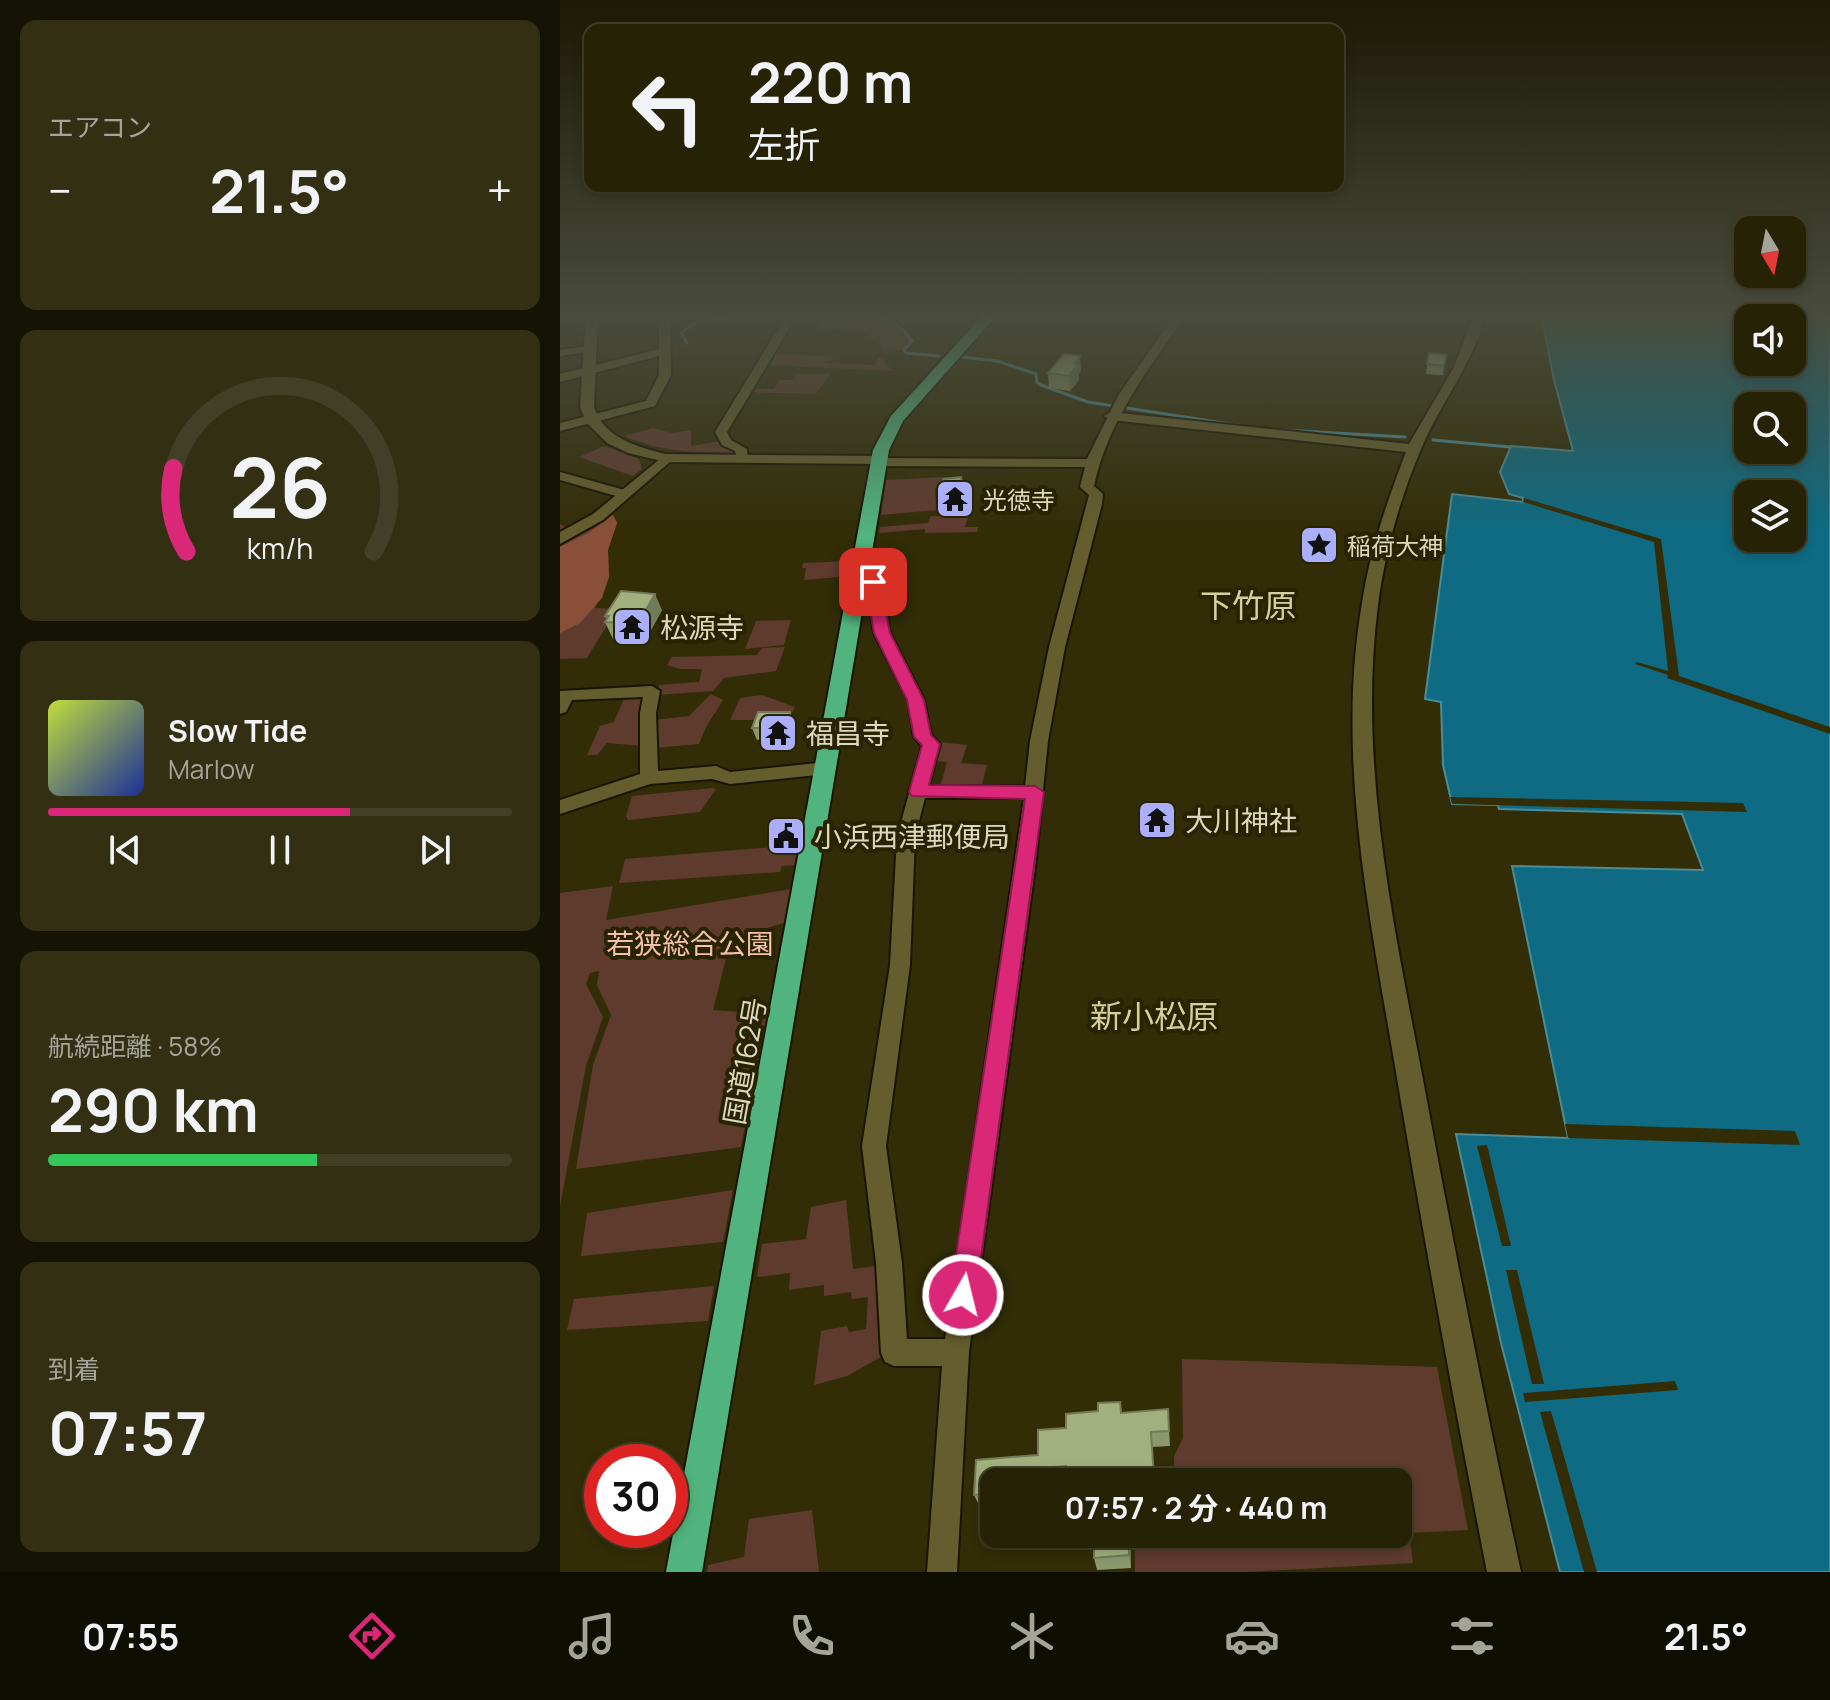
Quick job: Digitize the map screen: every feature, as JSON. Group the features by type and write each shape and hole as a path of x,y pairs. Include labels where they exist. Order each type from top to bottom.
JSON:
{"highway":[{"name":"国道162号","path":"684,1572 879,461 883,442 896,419 925,387"}],"street":[{"path":"589,387 587,407 591,419 612,440 633,450 666,458 1091,463"},
{"path":"560,427 651,403 659,387"},
{"path":"743,459 741,449 726,442 721,432 748,387"},
{"path":"942,1572 956,1352 1035,792 1039,741 1049,680 1095,502 1096,494 1087,487 1091,463 1114,410 1130,387"},
{"path":"1451,387 1414,449 1388,519 1365,633 1365,801 1450,1309 1504,1572"},
{"path":"1114,410 1414,449"},
{"path":"560,539 598,517 666,458"},
{"path":"560,476 623,494"},
{"path":"859,582 873,582 882,633 916,700 923,737 931,744 903,865 900,965 874,1146 889,1263 894,1353 956,1352"},
{"path":"560,708 566,695 652,691 648,713 649,778"},
{"path":"560,807 649,778 716,772 730,778 827,768"},
{"path":"918,792 1035,792"}],"green space":[{"path":"821,387 816,394 748,392 750,389"},
{"path":"653,428 672,433 691,430 691,446 721,441 737,450 736,453 707,453 679,450 624,436"},
{"path":"604,446 639,459 642,469 633,476 579,457"},
{"path":"947,477 947,486 935,488 936,510 881,515 886,480"},
{"path":"588,514 613,515 617,523 608,550 609,577 595,608 617,609 587,658 560,659 560,524 567,528"},
{"path":"931,516 968,517 965,527 978,527 977,532 925,533 925,529 879,533 880,527 928,523"},
{"path":"852,561 850,576 804,580 806,568 802,568 803,563"},
{"path":"791,620 784,645 745,649 756,621"},
{"path":"785,647 776,671 724,678 713,691 657,695 659,685 699,682 702,669 680,669 667,665 672,657 757,655 762,648"},
{"path":"711,694 723,700 699,744 654,748 653,720 689,716"},
{"path":"640,695 645,698 644,746 607,743 597,755 587,755 600,726 614,722 625,696"},
{"path":"762,695 795,707 788,720 730,720 740,698"},
{"path":"939,742 967,745 961,763 987,765 981,788 940,788 947,762 933,761"},
{"path":"716,789 700,812 628,820 626,816 632,796"},
{"path":"799,845 795,865 782,866 780,872 619,883 625,859"},
{"name":"若狭総合公園","path":"613,886 606,920 791,889 784,923 731,938 713,1010 767,1014 741,1147 576,1169 593,1065 611,1015 597,985 599,971 590,973 586,984 603,1017 586,1066 560,1206 560,893"},
{"path":"733,1190 723,1242 581,1256 587,1213"},
{"path":"846,1200 853,1269 883,1265 888,1353 847,1376 814,1385 821,1331 847,1326 849,1332 866,1329 868,1297 852,1299 851,1292 824,1296 824,1285 789,1290 790,1273 757,1277 762,1244 806,1239 811,1207"},
{"path":"714,1286 708,1321 567,1330 574,1299"},
{"path":"1182,1359 1437,1367 1468,1530 1412,1533 1412,1468 1174,1468 1174,1456 1183,1438"},
{"path":"812,1510 819,1572 707,1572 708,1565 744,1557 749,1519"},
{"path":"1135,1548 1411,1548 1413,1563 1246,1572 1135,1572"}],"shaded area":[{"path":"613,515 617,523 608,550 609,577 602,598 580,623 560,633 560,547 588,533"}],"water":[{"path":"1556,387 1830,387 1830,1572 1560,1572 1501,1343 1456,1134 1568,1138 1512,866 1703,870 1682,814 1499,809 1498,805 1452,804 1443,765 1441,702 1425,699 1452,494 1523,502 1523,498 1509,494 1500,472 1511,446 1573,451"}],"pier":[{"path":"1524,498 1661,539 1679,676 1830,727 1830,734 1635,664 1668,671 1654,542 1523,502"},
{"path":"1450,797 1743,803 1747,812 1452,804"},
{"path":"1565,1124 1795,1131 1800,1145 1568,1138"},
{"path":"1487,1145 1511,1246 1502,1246 1477,1146"},
{"path":"1506,1270 1517,1270 1544,1384 1532,1384"},
{"path":"1675,1381 1678,1390 1525,1402 1523,1393"},
{"path":"1551,1411 1597,1572 1584,1572 1540,1412"}],"building":[{"path":"961,477 966,501 952,503 951,491 944,492 943,479"},
{"path":"621,591 655,594 643,615 638,615 634,623 605,622 609,616 605,616"},
{"path":"758,712 790,712 787,731 760,732 761,728 752,728"},
{"path":"1120,1402 1121,1413 1168,1409 1169,1431 1151,1432 1153,1468 980,1468 980,1494 974,1495 976,1460 1038,1455 1038,1430 1066,1428 1066,1414 1098,1411 1098,1403"},
{"path":"1094,1548 1129,1548 1129,1555 1094,1558"}],"waterway":[{"path":"1048,387 1088,402 1256,428"},
{"path":"1265,429 1405,437"},
{"path":"1433,440 1510,447"}],"place":[{"name":"光徳寺","path":"955,499"},
{"name":"稲荷大神","path":"1319,545"},
{"name":"松源寺","path":"632,627"},
{"name":"福昌寺","path":"778,733"},
{"name":"大川神社","path":"1157,820"},
{"name":"小浜西津郵便局","path":"786,836"}],"district":[{"name":"下竹原","path":"1248,605"},
{"name":"新小松原","path":"1154,1016"}],"route":[{"path":"873,582 882,633 916,700 923,737 931,744 918,792 1035,792 963,1295"}]}
